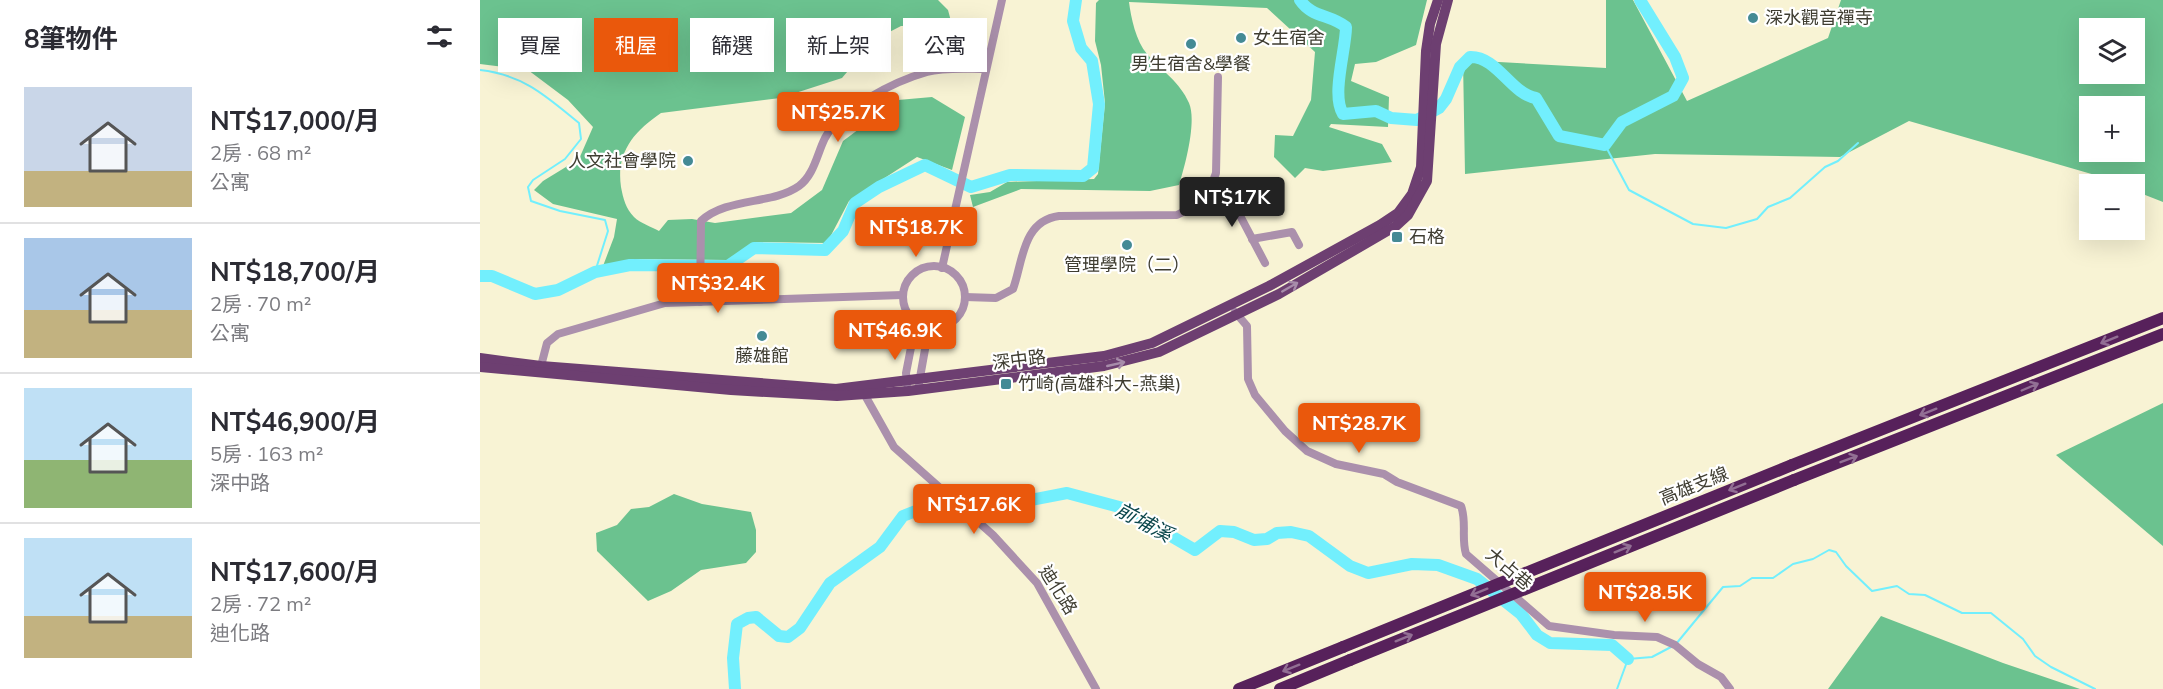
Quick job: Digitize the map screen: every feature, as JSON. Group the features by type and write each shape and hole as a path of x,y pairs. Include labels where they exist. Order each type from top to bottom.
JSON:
{"highway":[{"name":"高雄支線","path":"1239,689 1792,465 2163,318"},
{"name":"高雄支線","path":"1280,689 1794,480 2163,334"}],"main road":[{"path":"1425,165 1430,24 1438,0"},
{"path":"1429,67 1448,0"},
{"name":"深中路","path":"909,386 921,381 1128,351 1152,343 1226,307 1380,225 1398,213 1412,194 1425,165"},
{"name":"深中路","path":"540,370 862,391 1104,366 1132,360 1159,352 1241,316 1396,226 1408,215 1425,187 1425,165"},
{"path":"480,358 540,370"},
{"path":"480,367 540,370"}],"street":[{"path":"987,65 1002,0"},
{"path":"700,298 701,221 708,214 757,198 784,194 801,185 817,162 825,138 835,125 856,106 928,72"},
{"path":"942,268 985,72"},
{"path":"965,297 996,298 1013,290 1024,246 1031,232 1045,221 1059,216 1177,215 1197,206 1213,183 1216,173 1218,77"},
{"path":"1213,183 1236,208 1265,263"},
{"path":"1252,239 1292,232 1299,245"},
{"path":"932,267 942,268 958,279 965,297 959,315 952,322 944,327 929,327 916,322 904,307 902,295 904,287 915,273 932,267"},
{"path":"540,370 547,343 558,334 665,303 700,298 902,295"},
{"path":"1226,307 1241,316"},
{"name":"大占巷","path":"1241,316 1249,334 1248,379 1255,395 1265,410 1307,451 1336,464 1384,474 1397,482 1461,506 1465,524 1463,546 1466,554 1549,626 1614,635 1657,637 1675,645 1698,664 1721,677 1730,689"},
{"path":"909,386 916,322"},
{"path":"921,381 929,327"},
{"name":"迪化路","path":"862,391 894,447 993,535 1037,583 1096,689"}],"green space":[{"path":"480,0 938,0 948,10 950,18 903,18 903,26 891,31 891,18 786,18 786,72 847,72 842,78 780,98 661,113 651,120 629,144 621,164 620,175 625,203 631,214 639,221 659,231 668,220 692,219 715,223 791,213 822,190 843,141 898,100 932,97 965,117 952,170 917,157 849,201 827,243 755,242 728,260 640,259 603,266 614,237 617,219 553,204 534,190 543,181 579,159 593,127 568,100 531,72 582,72 582,18 498,18 498,66 480,64"},
{"path":"1099,0 1427,0 1416,45 1376,62 1355,64 1351,81 1389,97 1388,127 1331,124 1329,127 1382,144 1392,162 1323,171 1305,168 1295,178 1274,157 1275,135 1293,136 1311,100 1315,52 1267,8 1129,2 1135,29 1143,49 1176,83 1189,103 1191,132 1179,185 1150,191 1021,189 973,207 970,195 990,192 1007,182 1094,179 1098,174 1105,103 1101,65 1095,41 1096,3"},
{"path":"1606,0 1633,0 1687,101 1828,38 1841,0 2163,0 2163,202 2145,195 2145,174 2092,174 1909,121 1840,157 1655,154 1465,174 1463,60 1606,68"},
{"path":"2163,403 2163,546 2056,455"},
{"path":"674,494 702,504 751,512 756,530 756,552 746,563 701,570 671,591 648,601 597,551 596,533 617,525 631,509 649,507"},
{"path":"1881,616 2003,663 2080,689 1828,689"}],"waterway":[{"path":"480,276 492,276 535,294 558,290 595,272 630,265 728,266 754,248 825,250 843,231 855,203 879,187 925,165 971,187 1010,175 1083,176 1093,168 1099,104 1092,61 1081,48 1073,21 1076,0"},
{"path":"1300,0 1310,10 1346,27 1338,95 1343,114 1376,111 1391,118 1417,120 1439,108 1446,99 1460,67 1470,57 1480,58 1496,68 1519,90 1536,98 1559,136 1605,145 1622,122 1673,96 1683,78 1675,57 1640,0"},
{"path":"480,70 509,77 534,88 579,123 581,139 565,159 533,180 528,187 531,201 560,211 605,220 608,231 595,272"},
{"path":"1605,145 1629,190 1693,224 1726,228 1757,219 1768,207 1790,198 1825,167 1838,161 1858,143"},
{"name":"前埔溪","path":"735,689 733,658 737,624 748,618 756,617 779,636 788,637 800,628 830,583 880,547 903,516 926,507 990,508 1067,493 1123,508 1195,550 1220,531 1234,532 1254,540 1267,539 1277,533 1291,532 1309,536 1350,566 1368,573 1412,564 1438,565 1477,579 1521,614 1537,635 1550,643 1612,645 1628,659"},
{"path":"1676,644 1723,587 1740,586 1752,578 1773,578 1793,564 1813,559 1829,550 1836,552 1846,566 1872,591 1897,586 1909,594 1925,595 1962,613 1991,613 2023,639 2035,656 2051,667 2095,689"},
{"path":"1617,689 1628,659 1652,657 1671,647"}],"place":[{"name":"深水觀音禪寺","path":"1753,18"},
{"name":"女生宿舍","path":"1241,38"},
{"name":"男生宿舍&學餐","path":"1191,44"},
{"name":"人文社會學院","path":"688,161"},
{"name":"石格","path":"1397,237"},
{"name":"管理學院（二）","path":"1127,245"},
{"name":"藤雄館","path":"762,336"},
{"name":"竹崎(高雄科大-燕巢)","path":"1006,384"}]}
